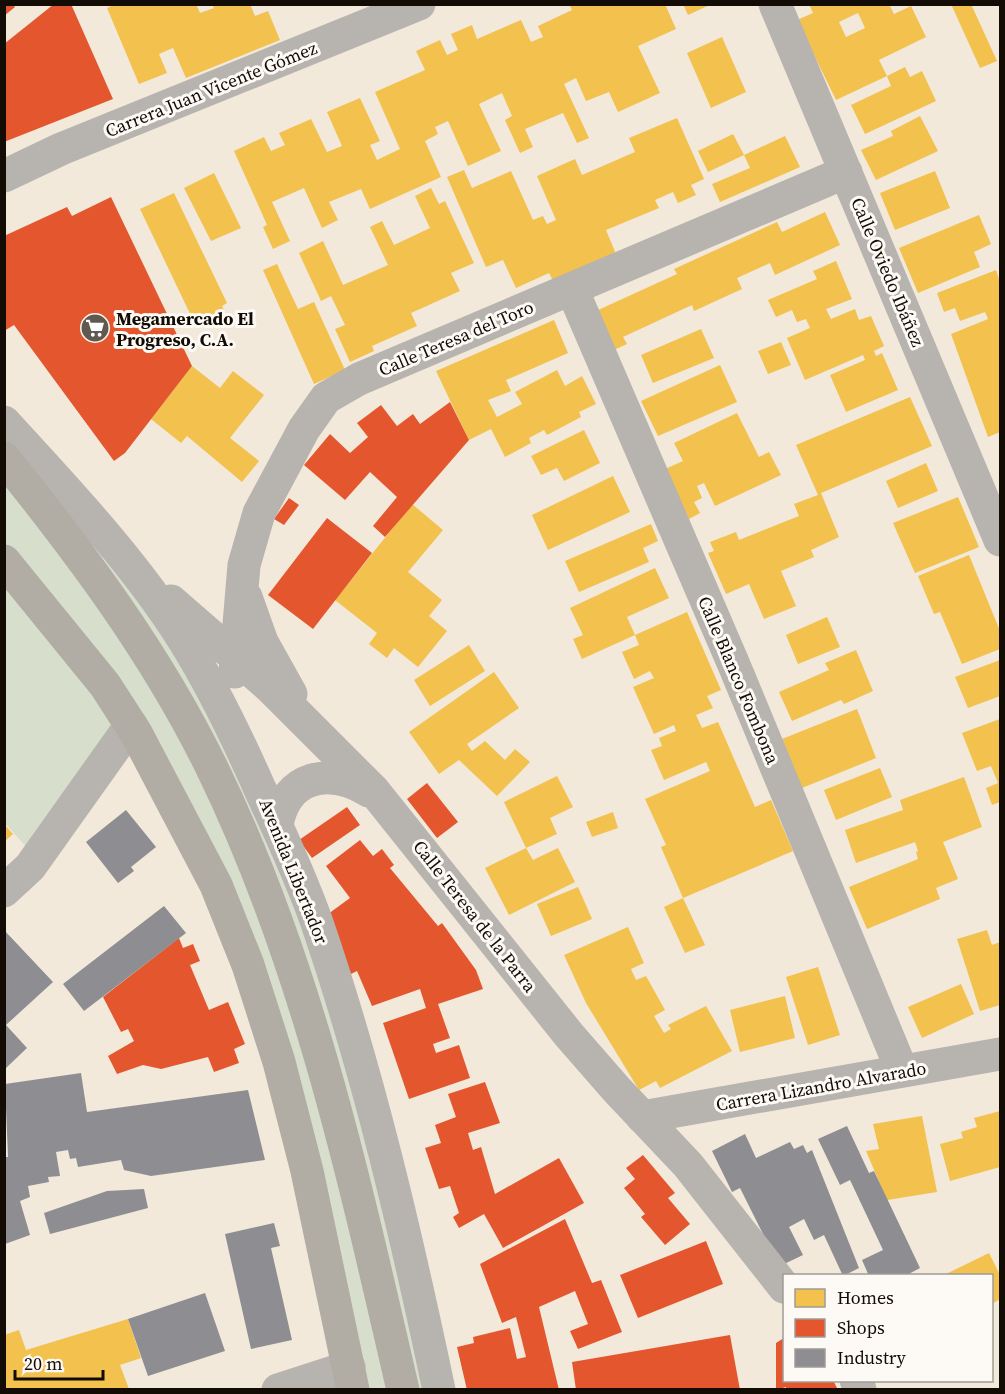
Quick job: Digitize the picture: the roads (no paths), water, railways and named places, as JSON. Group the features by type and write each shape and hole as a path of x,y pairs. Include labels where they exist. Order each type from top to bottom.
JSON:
{"main road":[{"name":"Avenida Libertador","path":"4,459 79,552 127,620 184,714 233,815 287,947 356,1191 403,1389"},
{"path":"4,561 77,649 130,725 181,814 216,885 248,965 279,1062 307,1171 351,1378"}],"street":[{"name":"Calle Oviedo Ibáñez","path":"775,4 1000,540"},
{"name":"Carrera Juan Vicente Gómez","path":"4,176 61,149 401,8"},
{"name":"Calle Teresa del Toro","path":"243,749 235,696 236,657 242,582 249,543 259,513 304,429 332,392 846,172"},
{"name":"Calle Blanco Fombona","path":"572,289 734,665 902,1071"},
{"name":"Avenida Libertador","path":"4,422 137,572 184,640 243,749 316,921 346,1011 403,1225 439,1389"},
{"name":"Calle Teresa de la Parra","path":"137,572 236,657 319,735 382,800 569,1035 688,1165 783,1286"},
{"path":"242,582 249,612 262,642 319,735"},
{"path":"4,891 30,867 130,725"},
{"path":"277,825 280,808 285,798 309,781 322,777 338,777 367,789 382,800"},
{"name":"Carrera Lizandro Alvarado","path":"642,1117 1000,1054"},
{"path":"278,1389 351,1378"}],"place":[{"name":"Megamercado El Progreso, C.A.","path":"95,328"}]}
